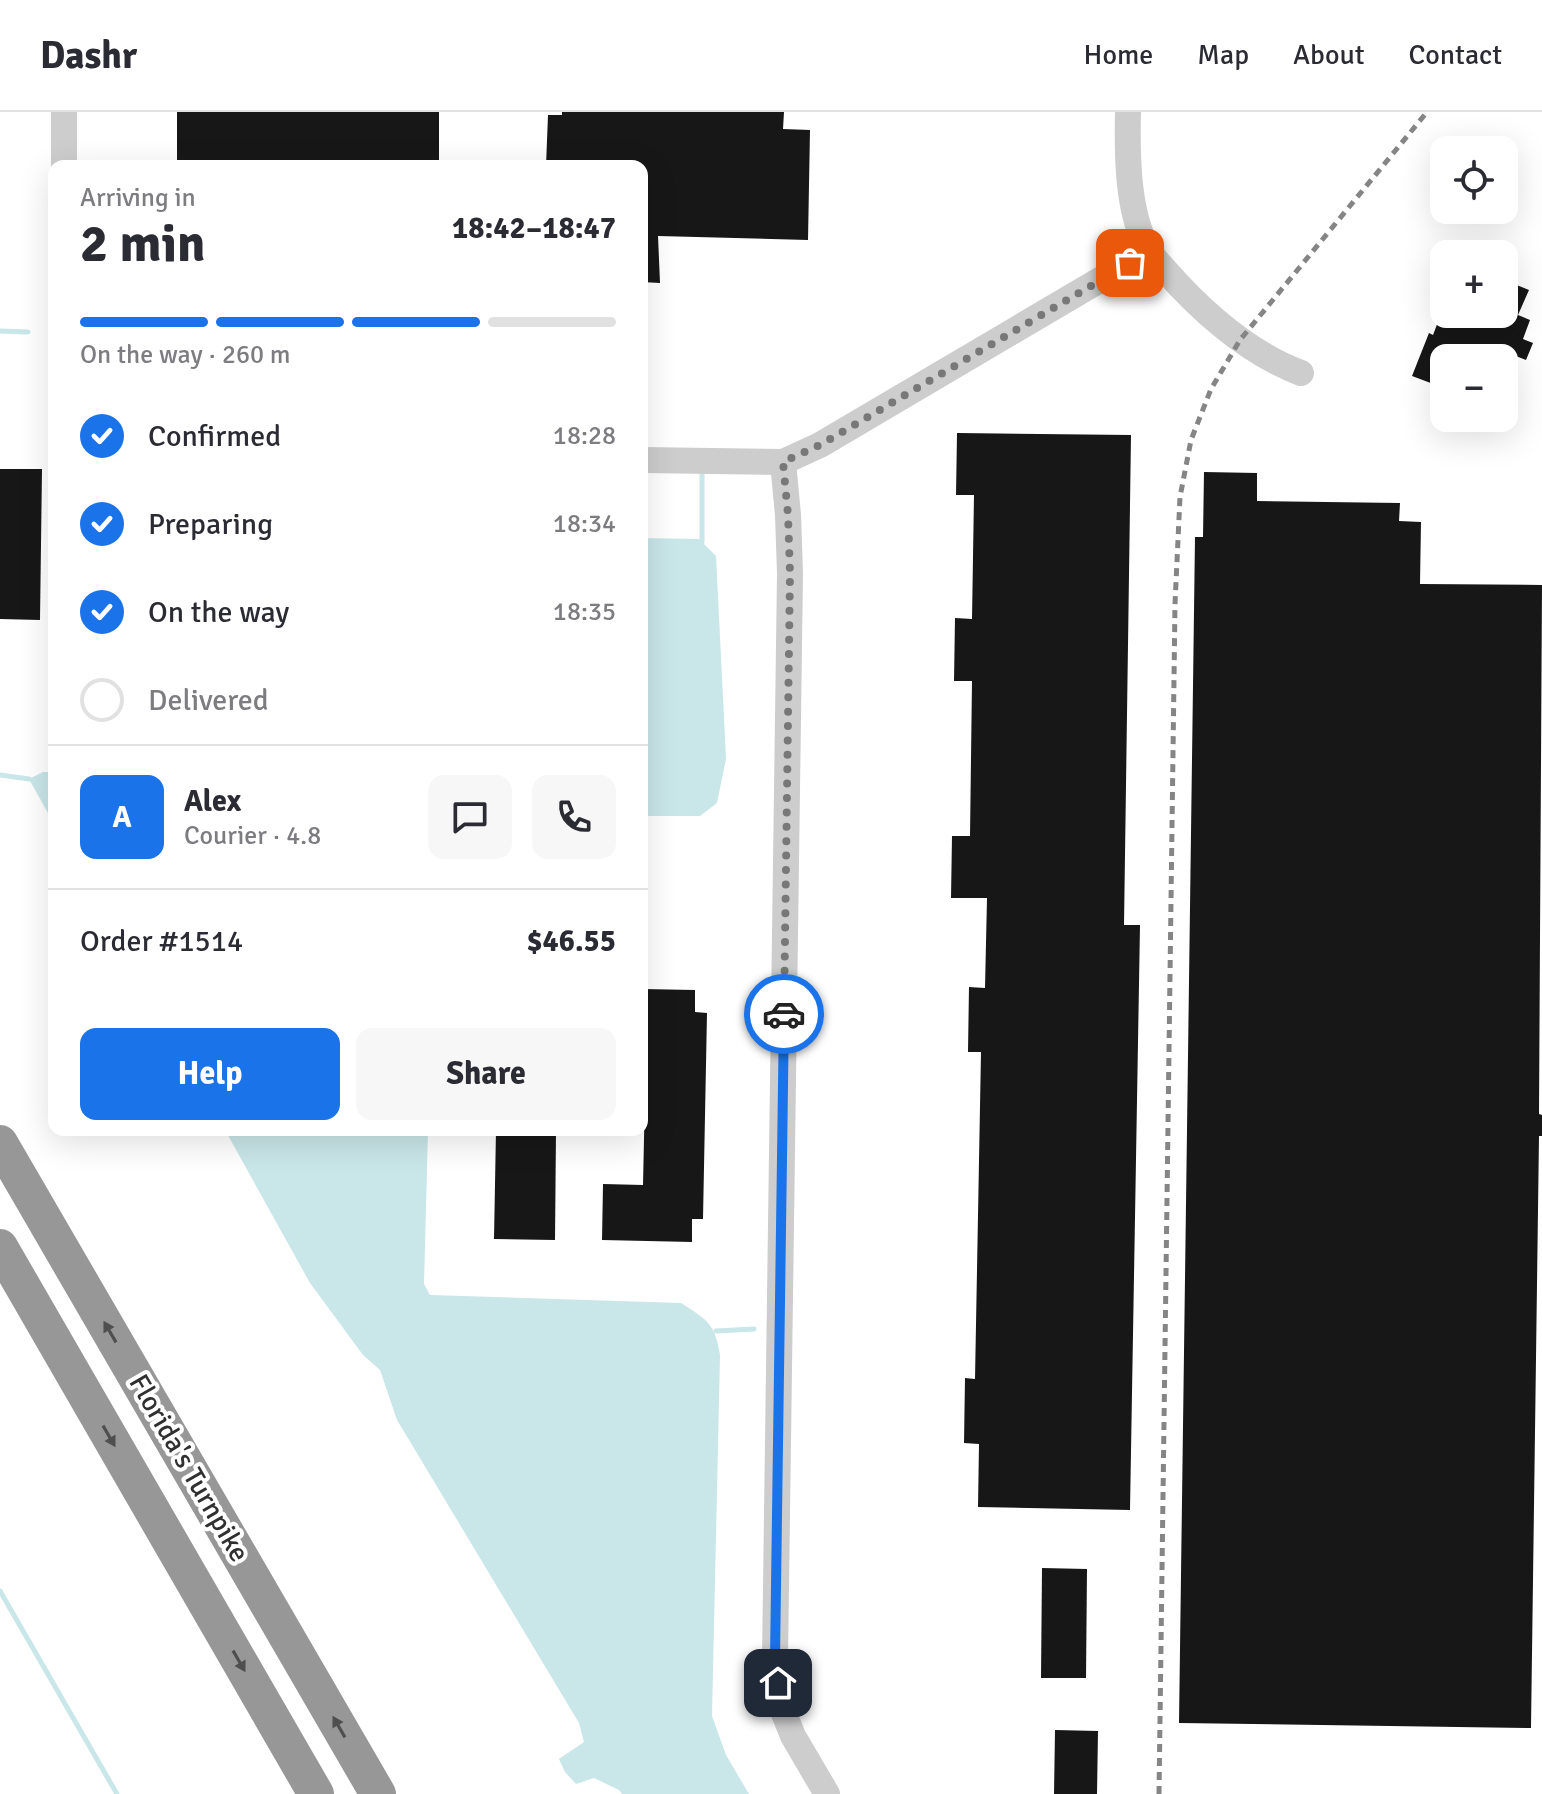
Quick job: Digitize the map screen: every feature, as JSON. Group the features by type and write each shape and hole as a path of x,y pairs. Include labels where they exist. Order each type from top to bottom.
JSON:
{"highway":[{"name":"Florida's Turnpike","path":"0,1143 378,1794"},
{"name":"Florida's Turnpike","path":"0,1247 316,1794"}],"street":[{"path":"64,112 64,160"},
{"path":"1128,112 1128,178 1136,216 1149,251 1182,290 1240,340 1277,364 1301,373"},
{"path":"648,460 783,462 820,445 1149,251"},
{"path":"783,462 790,573 775,1659 781,1706 793,1736 827,1794"}],"water":[{"path":"648,538 699,539 716,556 726,759 717,803 700,816 648,816"},
{"path":"48,772 48,813 29,779"},
{"path":"228,1136 428,1136 424,1284 430,1295 681,1303 708,1323 720,1355 712,1716 726,1755 749,1794 622,1794 594,1778 576,1784 565,1772 559,1759 584,1742 579,1723 397,1420 380,1370 363,1355 310,1283"}],"building":[{"path":"177,112 439,112 439,160 177,160"},
{"path":"562,112 784,112 783,129 810,130 808,240 658,236 660,283 648,282 648,160 546,160 548,115 562,115"},
{"path":"1518,286 1529,290 1518,315"},
{"path":"1518,315 1530,320 1523,339 1533,343 1526,360 1518,357 1518,344 1430,344 1430,383 1412,376 1429,333 1433,335 1436,328 1518,328"},
{"path":"957,433 1131,435 1124,925 1140,925 1130,1510 978,1507 979,1444 964,1443 965,1378 975,1379 981,1052 968,1052 969,987 985,988 987,898 951,898 952,836 970,836 972,681 954,681 955,618 972,619 974,495 956,495"},
{"path":"0,469 42,469 40,620 0,619"},
{"path":"1204,472 1257,473 1257,501 1400,503 1399,521 1421,522 1420,584 1542,585 1539,1114 1542,1115 1542,1136 1539,1136 1531,1728 1179,1723 1195,537 1203,537"},
{"path":"648,989 695,990 695,1012 707,1013 703,1219 692,1219 692,1242 602,1240 603,1184 643,1185 644,1136 648,1136"},
{"path":"496,1136 556,1136 555,1240 494,1239"},
{"path":"1042,1568 1087,1569 1086,1678 1041,1678"},
{"path":"1055,1730 1098,1731 1097,1794 1054,1794"}],"waterway":[{"path":"0,331 28,332"},
{"path":"702,471 702,542"},
{"path":"0,775 29,779"},
{"path":"716,1331 754,1329"},
{"path":"0,1591 117,1794"}],"railway":[{"path":"1159,1794 1175,604 1180,497 1191,440 1211,389 1240,340 1427,112"}],"way so far":[{"path":"784,1014 790,573 783,462 820,445 1130,263"}],"route":[{"path":"778,1683 775,1659 784,1014"}]}
